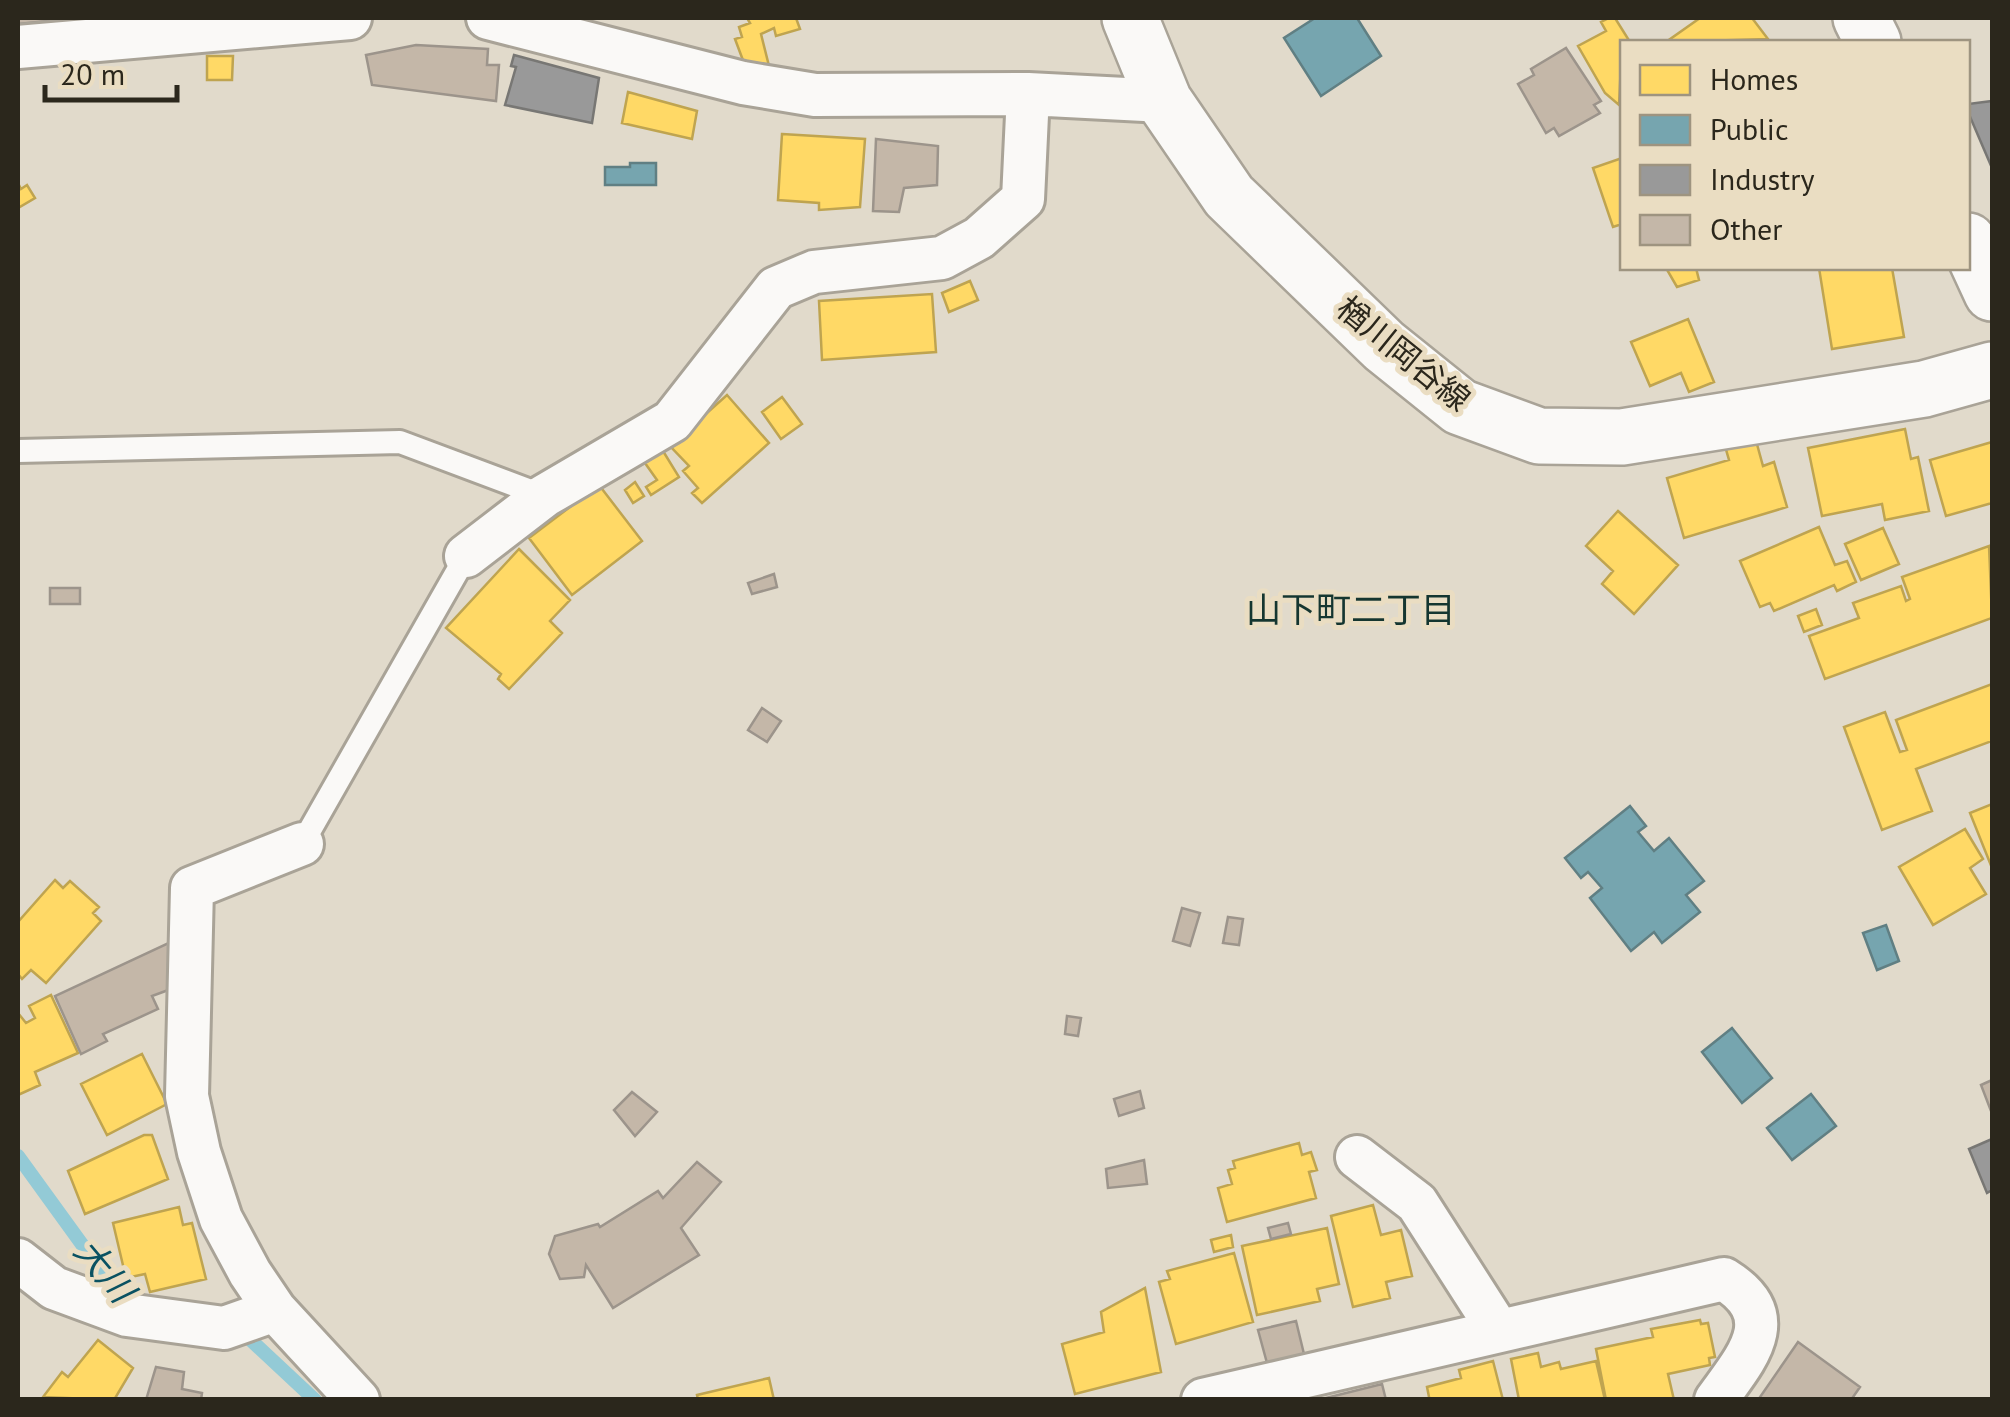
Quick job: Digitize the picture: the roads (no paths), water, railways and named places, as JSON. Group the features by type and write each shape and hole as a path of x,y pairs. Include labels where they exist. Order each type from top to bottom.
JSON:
{"main road":[{"name":"楢川岡谷線","path":"1130,18 1164,100 1229,196 1384,346 1460,406 1539,436 1622,436 1924,389 1992,370"},
{"path":"1970,245 1992,294"}],"street":[{"path":"18,47 350,18"},
{"path":"488,18 742,83 816,95 1028,94 1164,100"},
{"path":"466,556 544,496 672,421 776,288 814,272 942,258 979,238 1023,199 1028,94"},
{"path":"302,844 192,888 187,1096 221,1218 275,1310 358,1400"},
{"path":"1358,1157 1417,1203 1498,1331"},
{"path":"18,1260 54,1288 127,1315 224,1328 275,1310"},
{"path":"1203,1400 1724,1279 1741,1290 1758,1326 1752,1349 1716,1400"}],"lane":[{"path":"18,451 400,442 544,496"},
{"path":"302,844 466,556"}],"waterway":[{"name":"大川","path":"18,1156 123,1301"},
{"name":"大川","path":"238,1328 315,1400"}],"district":[{"name":"山下町二丁目","path":"1351,609"}]}
